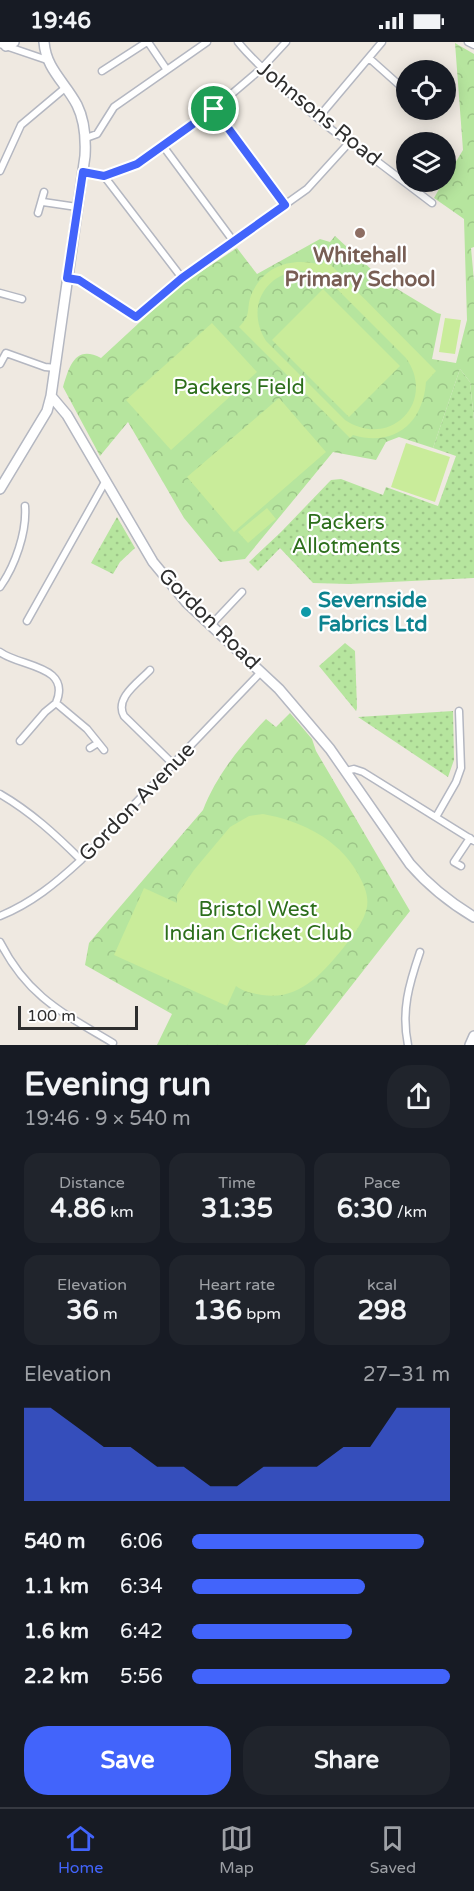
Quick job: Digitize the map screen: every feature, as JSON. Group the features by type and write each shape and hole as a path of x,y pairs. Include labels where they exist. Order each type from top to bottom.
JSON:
{"main road":[{"path":"0,489 47,411 51,396 83,172 86,138 78,106 47,60 44,42"},
{"name":"Gordon Road","path":"51,396 67,415 153,562 186,602 279,689 330,749 410,864 425,881 448,901 474,917"},
{"path":"470,1045 474,1035"}],"street":[{"path":"102,71 148,42 167,70"},
{"path":"86,138 92,138 97,134 114,107 207,42"},
{"name":"Johnsons Road","path":"238,42 261,69 318,118 432,203"},
{"path":"83,172 104,176 137,164 214,109 261,69 286,42"},
{"path":"318,118 382,42"},
{"path":"468,42 474,45"},
{"path":"7,44 47,60"},
{"path":"369,58 396,82"},
{"path":"0,171 21,125 65,88"},
{"path":"214,109 285,205"},
{"path":"67,278 79,280 136,317 182,278 310,186 347,146 347,141"},
{"path":"163,146 234,242"},
{"path":"104,176 182,278"},
{"path":"38,213 44,192"},
{"path":"43,202 77,207"},
{"path":"0,293 22,299"},
{"path":"0,364 6,353 45,367 56,368"},
{"path":"27,621 105,482"},
{"path":"0,587 16,554 26,518 25,506"},
{"path":"210,626 242,591"},
{"path":"0,652 19,662 45,669 59,685 59,697 56,703 20,741"},
{"path":"150,670 125,696 121,702 121,710 124,716 173,764"},
{"name":"Gordon Avenue","path":"0,916 18,909 53,886 81,860 261,672"},
{"path":"56,703 87,729 104,750"},
{"path":"436,817 456,782 461,768 459,711"},
{"path":"27,733 34,738"},
{"path":"90,748 98,743"},
{"path":"346,771 360,770 472,840 454,862 461,867"},
{"path":"0,794 24,808 51,830 81,860"},
{"path":"0,942 16,970 37,994 56,1009 113,1043"},
{"path":"408,1045 404,1010 407,992 420,952"}],"green space":[{"name":"Packers Field","path":"455,43 474,54 474,247 471,248 474,281 474,420 470,382 460,369 433,448 399,437 386,442 376,460 333,452 245,559 220,562 184,518 128,422 100,456 63,387 71,365 79,356 85,354 101,358 179,286 237,248 257,274 320,239 330,242 335,236 384,281 441,314 432,359 456,363 467,320 464,219 434,198 437,192 456,192 456,162 463,150"},
{"path":"326,260 436,371 426,382 419,410 404,429 393,435 368,438 353,435 350,438 239,327 247,314 252,293 264,276 290,263 321,265","holes":["298,270 315,273 331,283 406,358 414,375 416,390 412,405 404,417 392,425 378,429 362,428 345,420 266,341 260,329 258,307 267,287 285,274"]},
{"path":"323,289 400,366 349,417 272,340"},
{"path":"445,318 461,320 455,354 439,352"},
{"path":"212,323 257,372 171,450 126,400"},
{"name":"Packers Allotments","path":"460,369 470,382 474,420 474,578 349,584 313,583 280,548 258,571 249,562 331,480 341,479 383,495 386,487 438,506 456,456 433,448"},
{"path":"279,398 326,452 234,532 187,477"},
{"path":"406,443 450,457 435,502 391,487"},
{"path":"267,508 276,519 248,543 238,532"},
{"path":"117,517 135,548 120,562 113,574 91,563"},
{"path":"345,643 355,651 356,711 319,666"},
{"path":"453,711 454,760 448,777 358,717"},
{"name":"Bristol West Indian Cricket Club","path":"290,713 312,739 316,751 410,911 305,1045 157,1045 172,1014 85,965 89,943 203,810 222,773 247,739 266,719 276,727"},
{"path":"263,814 304,826 328,841 349,860 365,889 367,907 361,923 344,947 319,975 299,989 275,996 251,993 236,986 227,1006 114,955 144,888 177,903 177,895 194,870 230,827 249,816"}],"place":[{"name":"Whitehall Primary School","path":"360,233"},
{"name":"Severnside Fabrics Ltd","path":"306,612"}],"route":[{"path":"214,109 285,205 182,278 136,317 79,280 67,278 83,172 104,176 137,164 214,109"}]}
